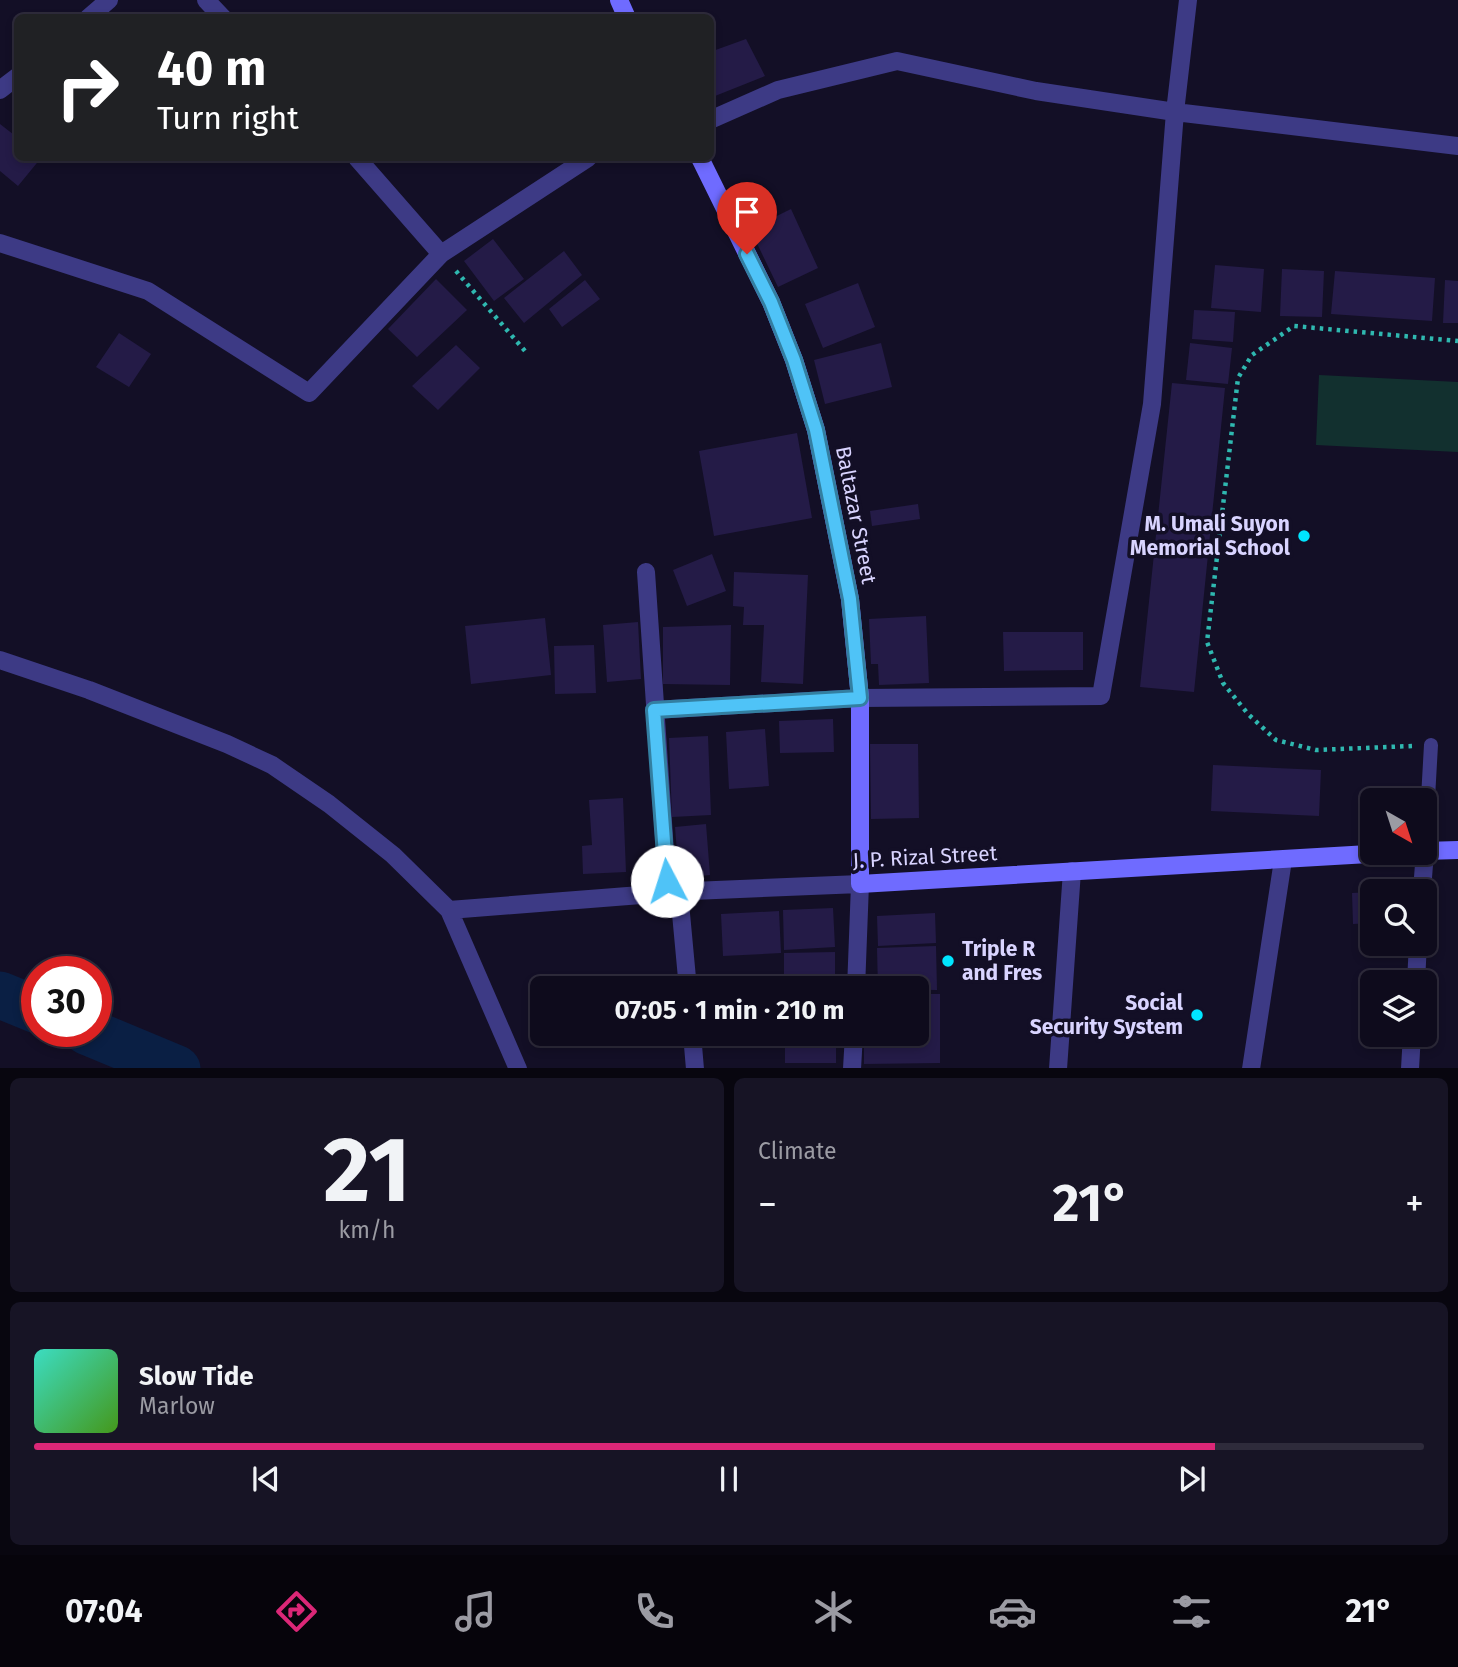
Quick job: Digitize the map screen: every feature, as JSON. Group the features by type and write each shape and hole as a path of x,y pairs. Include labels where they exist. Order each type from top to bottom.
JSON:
{"main road":[{"name":"Baltazar Street","path":"701,161 771,302 794,360 816,430 850,599 860,698 860,884"},
{"path":"1437,851 1458,850"},
{"name":"J. P. Rizal Street","path":"860,884 1360,855"}],"street":[{"path":"93,14 109,0"},
{"path":"206,0 219,14"},
{"path":"654,710 860,698 1101,696 1152,404 1175,112 1188,0"},
{"path":"714,118 778,90 897,61 1036,90 1175,112 1458,146"},
{"path":"0,90 14,79"},
{"path":"360,161 441,254"},
{"path":"0,243 148,291 309,393 441,254 583,161"},
{"path":"646,572 667,881 679,892 687,976"},
{"path":"0,660 89,690 227,744 272,765 329,804 393,855 449,910 518,1068"},
{"path":"1251,1068 1283,860"},
{"path":"1058,1068 1072,871"},
{"name":"J. P. Rizal Street","path":"449,910 679,892 860,884"},
{"name":"Baltazar Street","path":"856,976 860,884"},
{"path":"693,1046 695,1068"},
{"path":"852,1068 853,1046"},
{"path":"1410,1068 1411,1047"}],"lane":[{"path":"1429,788 1431,745"}],"path":[{"path":"441,254 525,351"},
{"path":"1431,745 1316,750 1276,740 1248,714 1223,684 1207,642 1238,378 1252,355 1294,326 1458,341"}],"green space":[{"path":"1319,375 1458,382 1458,452 1316,445"}],"building":[{"path":"746,39 765,76 714,96 714,51"},
{"path":"0,124 14,135 14,161 39,161 18,186 0,171"},
{"path":"791,209 818,268 778,287 750,229"},
{"path":"493,239 524,279 494,301 464,261"},
{"path":"564,251 582,275 524,323 504,298"},
{"path":"1215,265 1264,269 1261,312 1211,308"},
{"path":"1282,269 1324,271 1322,317 1280,316"},
{"path":"1335,271 1435,278 1432,321 1331,314"},
{"path":"436,279 467,310 417,357 388,329"},
{"path":"585,280 600,299 562,327 549,309"},
{"path":"1445,280 1458,281 1458,323 1443,323"},
{"path":"858,283 875,327 823,348 805,304"},
{"path":"1194,310 1235,312 1233,342 1192,339"},
{"path":"119,333 151,354 129,387 96,367"},
{"path":"881,343 892,387 825,404 814,360"},
{"path":"1190,343 1232,348 1228,384 1186,380"},
{"path":"456,345 480,368 438,410 412,386"},
{"path":"1172,383 1225,388 1194,692 1140,687"},
{"path":"797,433 812,518 714,536 699,451"},
{"path":"918,504 920,519 872,526 870,511"},
{"path":"712,554 726,591 687,606 673,570"},
{"path":"734,572 808,575 803,684 761,682 764,625 743,625 744,607 733,606"},
{"path":"926,616 929,683 879,685 878,664 871,664 869,619"},
{"path":"545,618 551,675 471,684 465,626"},
{"path":"638,622 641,679 607,682 603,625"},
{"path":"731,625 730,685 663,684 663,627"},
{"path":"1003,632 1083,632 1083,670 1004,671"},
{"path":"594,645 596,693 555,694 554,646"},
{"path":"833,719 834,752 780,753 779,721"},
{"path":"765,729 769,786 729,789 726,732"},
{"path":"708,736 711,815 672,817 669,738"},
{"path":"870,744 918,744 919,818 871,819"},
{"path":"1213,765 1321,770 1319,816 1211,811"},
{"path":"623,798 626,872 583,874 582,846 592,845 589,800"},
{"path":"706,824 710,875 679,878 675,827"},
{"path":"1352,893 1360,893 1360,924 1353,924"},
{"path":"833,908 835,947 784,950 783,910"},
{"path":"779,911 781,953 723,956 721,914"},
{"path":"935,913 936,943 878,946 877,916"},
{"path":"936,946 937,990 929,990 929,976 878,976 877,948"},
{"path":"835,952 835,976 784,976 784,953"},
{"path":"929,994 940,994 940,1063 864,1064 864,1046 929,1046"},
{"path":"785,1046 836,1046 836,1063 785,1063"}],"waterway":[{"path":"0,995 21,1004"},
{"path":"112,1042 175,1068"}],"place":[{"name":"M. Umali Suyon Memorial School","path":"1304,536"},
{"name":"Triple R and Fres","path":"948,961"},
{"name":"Social Security System","path":"1197,1015"}],"route":[{"path":"667,881 654,710 860,698 850,599 816,430 794,360 771,302 747,254"}]}
